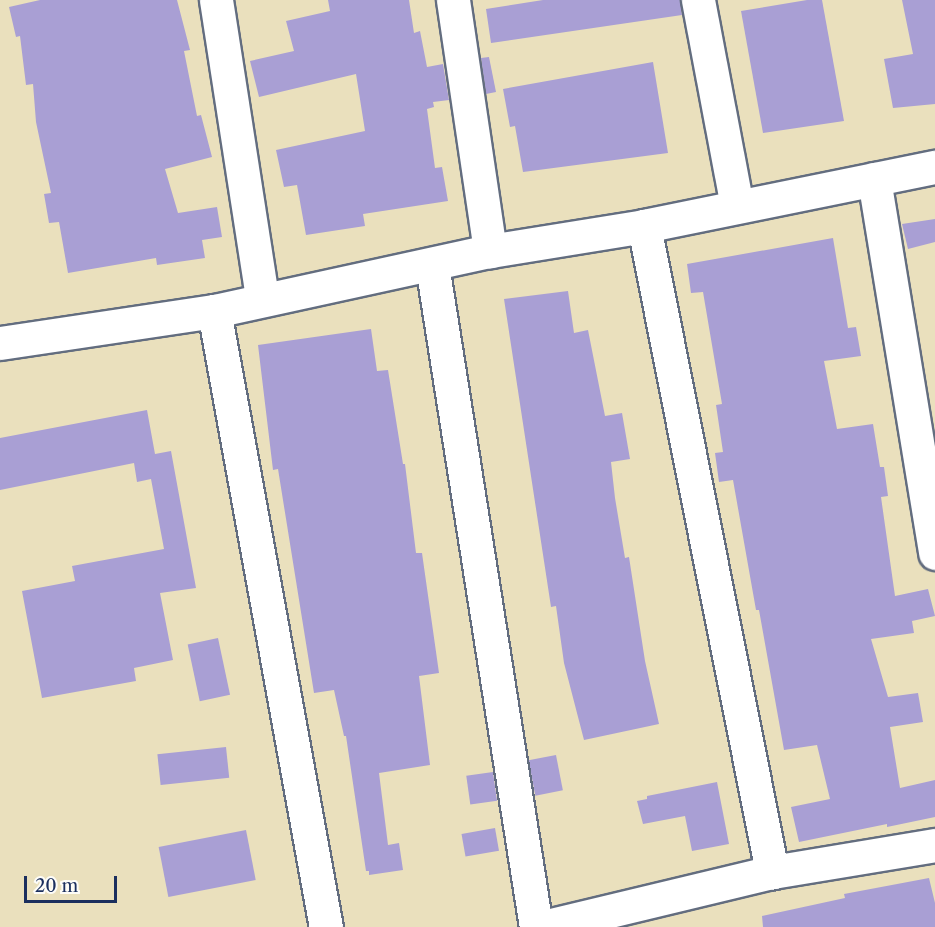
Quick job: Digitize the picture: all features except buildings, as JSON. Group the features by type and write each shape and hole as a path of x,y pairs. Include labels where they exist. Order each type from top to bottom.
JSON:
{"street":[{"path":"216,0 262,298"},
{"path":"453,0 490,250"},
{"path":"698,0 737,206"},
{"path":"0,343 214,311 262,298 432,265 490,250 644,226 935,166"},
{"path":"873,178 935,553"},
{"path":"644,226 772,873"},
{"path":"432,265 536,927"},
{"path":"214,311 326,927"},
{"path":"543,927 772,873 935,845"}]}
